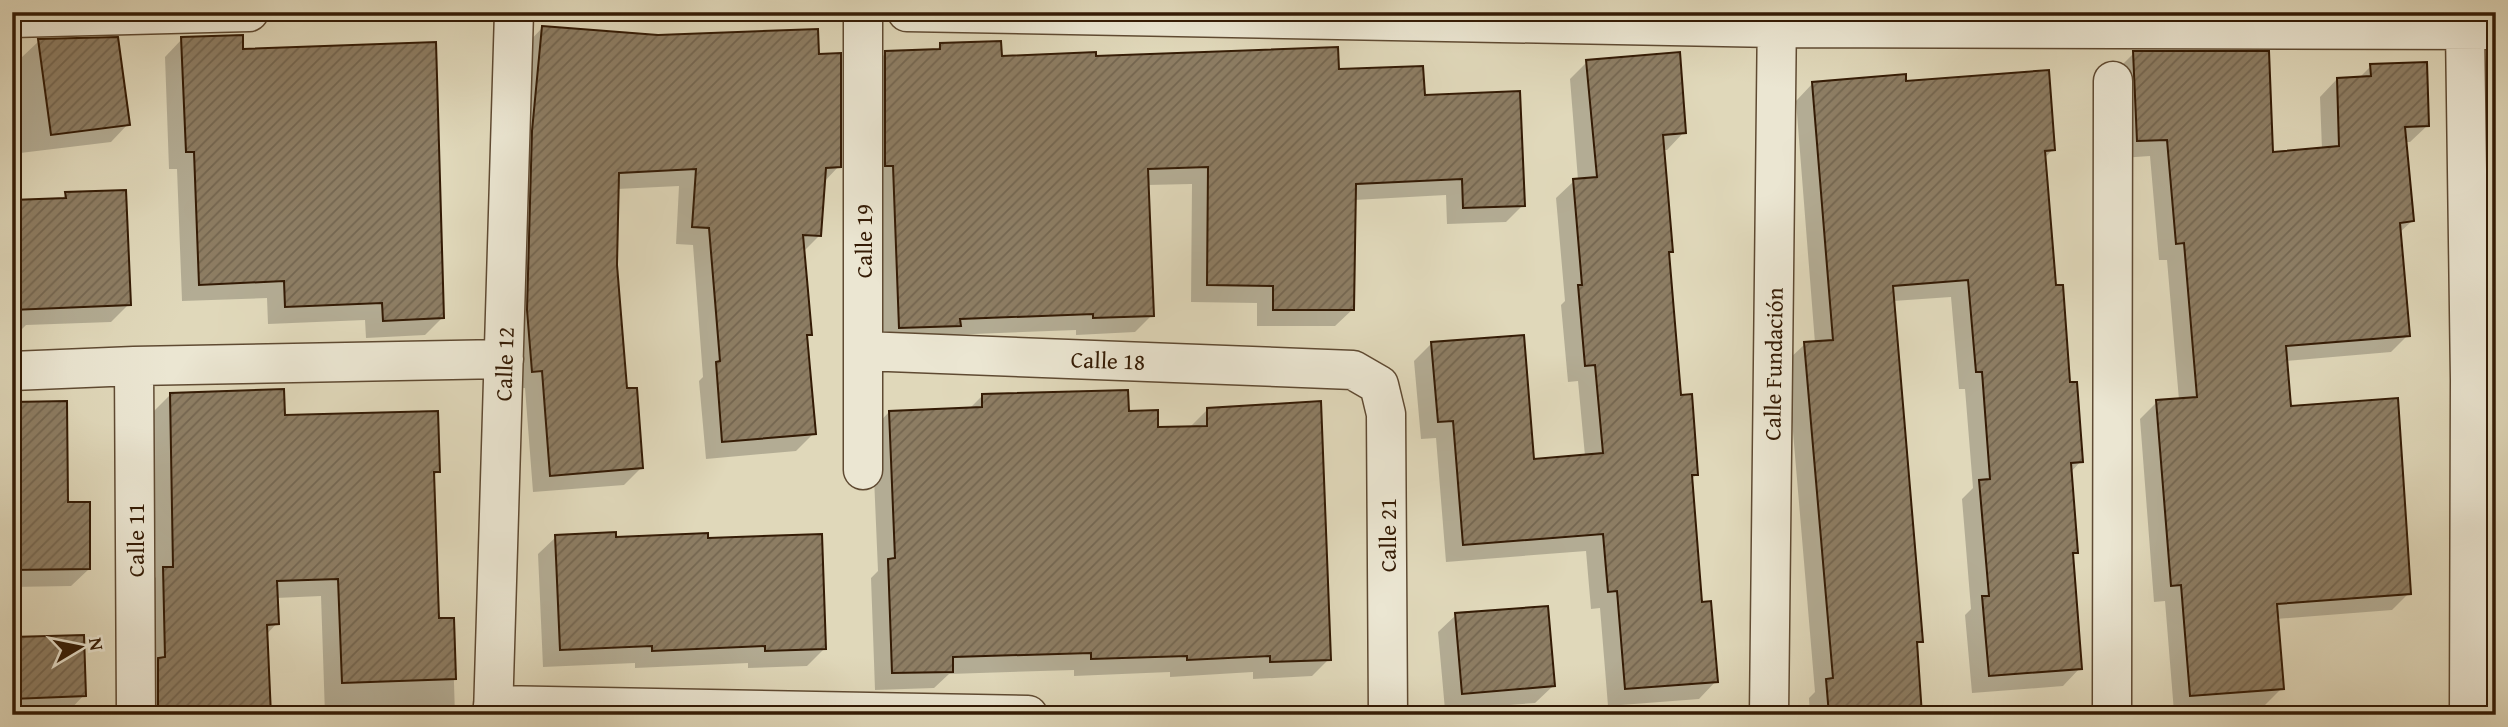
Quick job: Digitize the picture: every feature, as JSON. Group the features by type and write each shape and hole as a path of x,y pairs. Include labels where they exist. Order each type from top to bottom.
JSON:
{"street":[{"path":"12,18 249,12"},
{"name":"Calle 12","path":"493,710 514,12"},
{"name":"Calle 19","path":"863,12 863,470"},
{"path":"907,12 2481,29 2483,380 2469,715"},
{"name":"Calle Fundación","path":"1769,715 1777,20"},
{"path":"2112,715 2113,81"},
{"name":"Calle 18","path":"863,351 1353,370"},
{"path":"12,371 504,359"},
{"name":"Calle 11","path":"134,366 136,715"},
{"name":"Calle 21","path":"1353,370 1378,385 1386,414 1388,715"},
{"path":"493,710 1028,715"}],"building":[{"path":"542,26 658,35 818,29 819,54 841,53 841,167 826,168 821,236 803,235 812,335 807,335 816,434 722,442 716,362 720,361 709,228 692,227 696,169 619,173 617,265 627,388 637,388 643,468 550,476 542,371 532,372 527,310 532,131"},
{"path":"243,35 243,49 436,42 444,318 383,321 382,303 285,307 284,281 199,285 194,152 186,152 181,37"},
{"path":"118,37 130,125 51,135 38,39"},
{"path":"1001,41 1002,56 1096,52 1096,56 1338,47 1339,69 1423,66 1425,95 1520,91 1525,206 1463,208 1462,179 1356,184 1354,310 1273,310 1273,286 1207,285 1208,167 1148,169 1154,316 1093,318 1093,314 960,319 961,326 899,328 893,166 885,166 885,51 940,49 940,43"},
{"path":"2133,51 2269,51 2273,152 2339,146 2337,78 2371,76 2370,64 2427,62 2429,126 2405,127 2414,221 2400,223 2410,336 2286,346 2291,406 2398,398 2411,594 2277,604 2284,689 2190,696 2181,585 2171,586 2156,400 2197,397 2184,243 2176,244 2167,140 2137,141"},
{"path":"1680,52 1686,133 1663,135 1673,252 1669,252 1681,395 1692,394 1698,475 1692,475 1702,602 1711,601 1718,682 1625,689 1617,591 1608,592 1603,534 1463,545 1453,421 1438,422 1431,342 1524,335 1534,459 1603,453 1595,365 1585,366 1578,285 1582,285 1573,179 1597,177 1586,60"},
{"path":"2049,70 2055,150 2045,151 2056,285 2063,285 2070,382 2077,382 2083,462 2071,463 2078,553 2073,553 2082,669 1989,676 1982,596 1989,596 1979,480 1990,479 1982,372 1976,372 1968,280 1893,286 1923,642 1917,642 1922,715 1829,715 1826,679 1833,678 1804,342 1833,340 1812,82 1906,74 1906,81"},
{"path":"126,190 131,305 12,310 12,200 66,198 65,192"},
{"path":"284,389 285,415 438,411 440,472 434,472 439,618 454,618 456,679 342,683 338,579 277,581 279,624 267,625 271,715 158,715 158,658 165,657 163,567 173,567 170,393"},
{"path":"1128,390 1129,411 1158,410 1158,427 1207,426 1207,408 1321,401 1331,660 1270,662 1270,656 1187,660 1187,656 1091,659 1091,653 953,657 953,672 892,673 888,559 895,558 889,411 982,407 982,394"},
{"path":"67,401 68,502 90,502 90,569 12,570 12,402"},
{"path":"616,532 616,537 708,533 708,538 822,534 826,649 765,651 765,646 652,651 652,646 560,650 555,535"},
{"path":"1548,606 1555,686 1462,694 1455,613"},
{"path":"84,635 86,696 12,699 12,637"}]}
